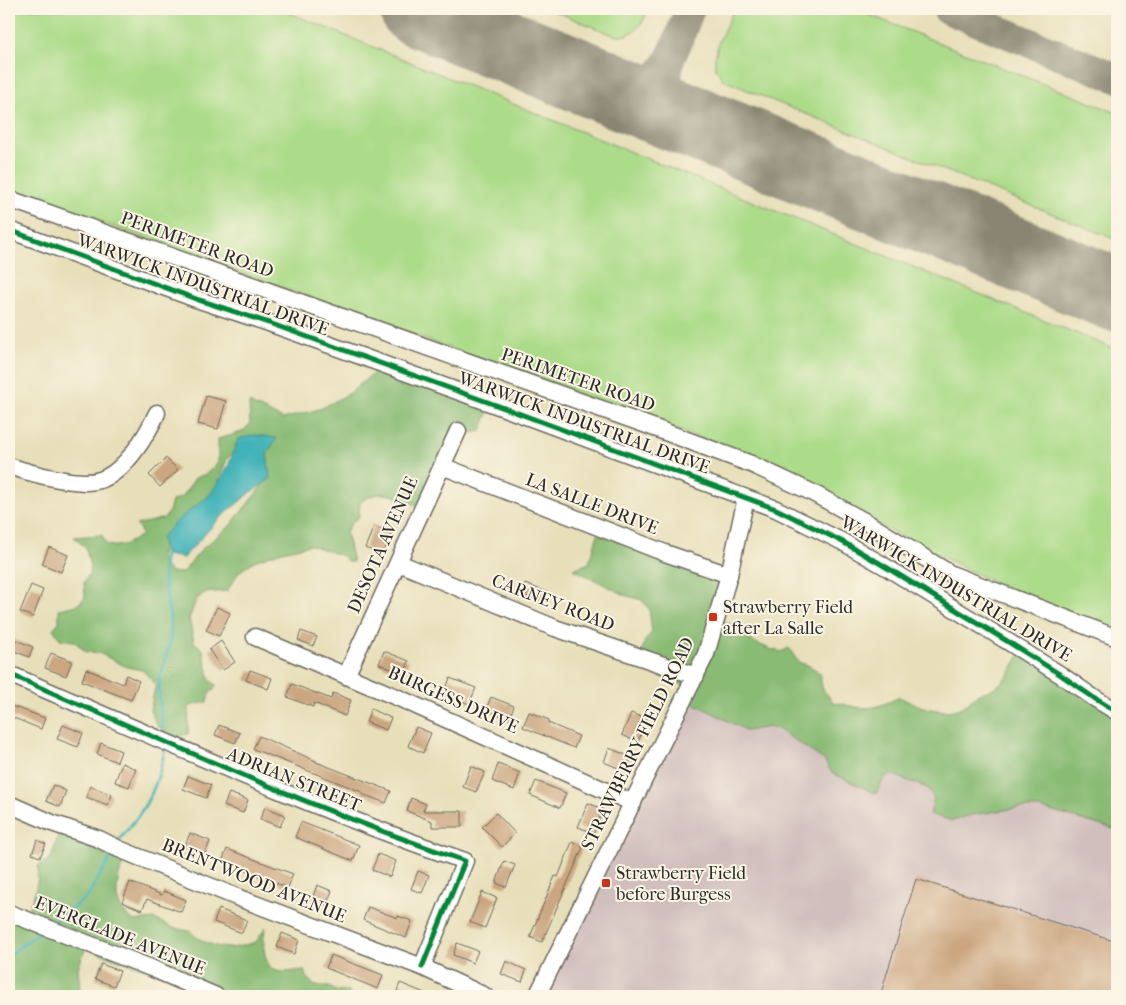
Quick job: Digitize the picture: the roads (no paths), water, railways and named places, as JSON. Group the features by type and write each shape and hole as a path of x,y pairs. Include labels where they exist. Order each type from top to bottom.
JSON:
{"street":[{"name":"PERIMETER ROAD","path":"9,199 751,464 811,492 866,522 951,574 1117,638"},
{"name":"WARWICK INDUSTRIAL DRIVE","path":"9,230 199,300 269,323 526,415 776,509 881,564 1007,641 1117,712"},
{"path":"9,466 67,480 84,482 101,480 132,456 142,443 157,413"},
{"name":"DESOTA AVENUE","path":"346,676 399,563 409,534 458,431"},
{"name":"LA SALLE DRIVE","path":"442,466 647,547 729,575"},
{"name":"STRAWBERRY FIELD ROAD","path":"537,996 696,676 712,636 729,575 746,498"},
{"name":"CARNEY ROAD","path":"399,563 555,628 696,676"},
{"name":"BURGESS DRIVE","path":"255,637 498,742 633,803"},
{"name":"ADRIAN STREET","path":"9,674 165,743 416,844 466,861 422,967"},
{"name":"BRENTWOOD AVENUE","path":"9,804 239,898 422,967 484,996"},
{"name":"EVERGLADE AVENUE","path":"9,913 151,968 216,996"}],"water":[{"path":"255,435 277,438 267,453 270,479 246,496 217,521 183,558 165,555 161,537 180,518 210,495 228,467 238,439"}],"waterway":[{"path":"164,736 159,686 171,634 164,575 165,555"},
{"path":"119,840 137,818 150,797 159,775 165,748"},
{"path":"52,923 87,897 112,855"},
{"path":"9,957 41,931"}],"place":[{"name":"Strawberry Field after La Salle","path":"713,617"},
{"name":"Strawberry Field before Burgess","path":"606,883"}]}
